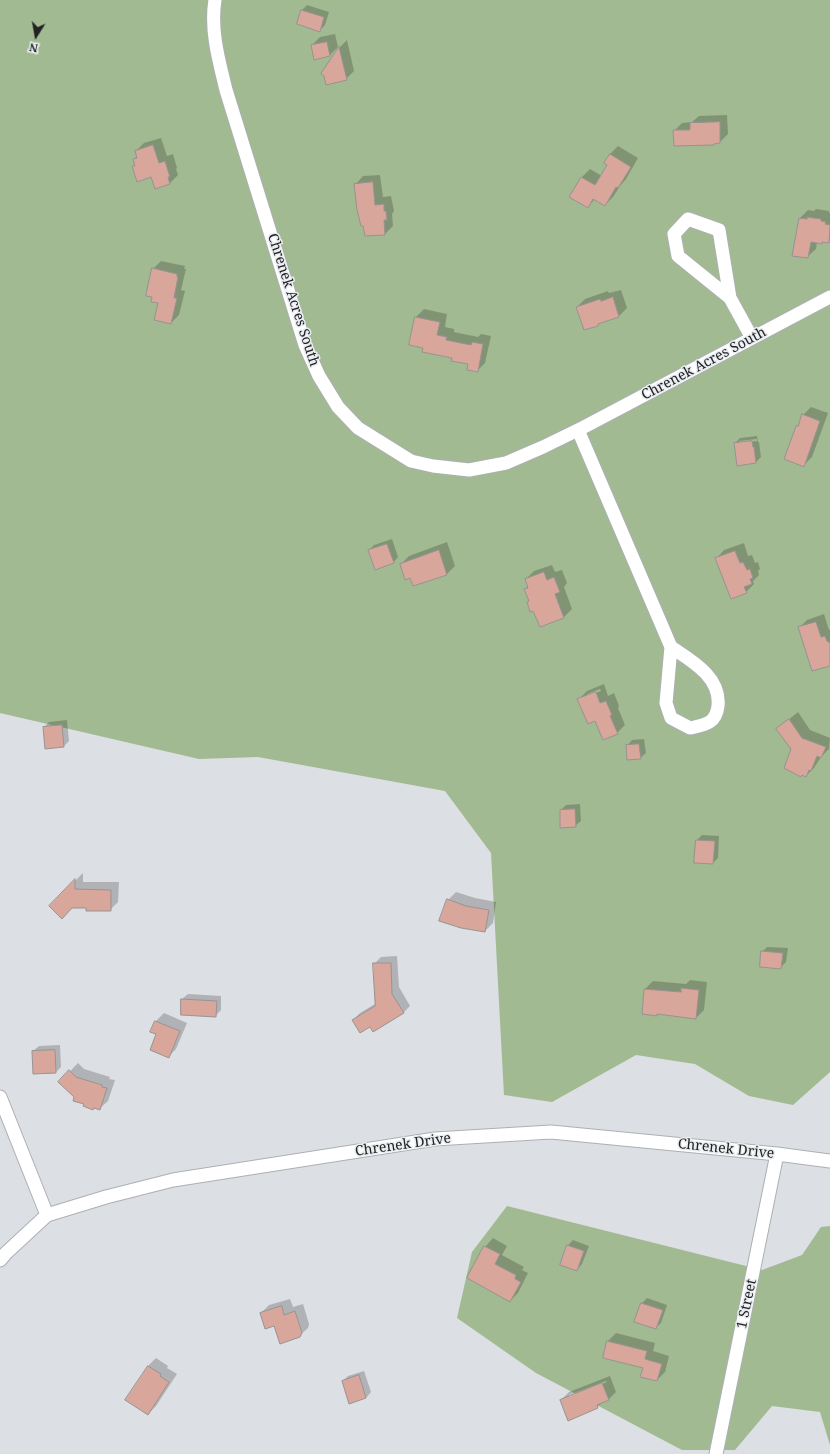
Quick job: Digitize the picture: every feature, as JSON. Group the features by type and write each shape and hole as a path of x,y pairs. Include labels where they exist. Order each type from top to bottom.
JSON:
{"street":[{"name":"Chrenek Acres South","path":"215,0 213,14 218,54 226,90 305,345 319,376 338,407 358,428 411,461 433,466 469,470 506,464 578,430 830,297"},
{"path":"730,298 678,256 674,234 688,219 719,230 730,298 752,338"},
{"path":"578,430 671,647 666,703 671,718 690,728 709,724 718,713 719,698 714,684 701,668 671,647"},
{"path":"0,1098 47,1216"},
{"name":"Chrenek Drive","path":"0,1260 47,1216 106,1197 173,1180 435,1139 551,1132 777,1154 830,1161"},
{"name":"1 Street","path":"716,1454 777,1154"}],"green space":[{"path":"0,0 830,0 830,1072 793,1105 749,1096 695,1064 636,1055 552,1102 504,1095 491,853 445,791 258,757 199,759 0,713"},
{"path":"507,1206 762,1270 802,1255 821,1227 830,1226 830,1445 820,1412 772,1406 735,1450 682,1450 536,1373 457,1318 472,1252"}],"building":[{"path":"301,10 324,17 320,32 297,24"},
{"path":"327,42 330,56 314,60 311,45"},
{"path":"339,47 347,80 326,85 324,76 321,74"},
{"path":"720,122 720,143 714,145 674,146 673,130 690,130 690,123"},
{"path":"153,145 159,163 165,161 170,177 168,177 170,184 155,189 151,177 137,182 132,166 135,166 133,159 137,158 135,151"},
{"path":"610,154 631,167 618,188 616,187 605,206 593,199 588,208 569,197 581,177 595,185 607,165 604,163"},
{"path":"373,182 375,205 384,204 384,211 386,211 387,220 384,220 385,235 365,236 357,210 354,184"},
{"path":"807,217 821,219 821,221 826,222 825,224 830,225 829,243 822,242 822,244 811,242 808,258 792,256 799,218 807,219"},
{"path":"152,268 177,274 178,277 174,298 177,298 171,324 154,320 158,303 151,302 152,297 146,296"},
{"path":"613,297 619,317 584,330 576,307 600,299 601,301"},
{"path":"415,317 440,322 437,335 447,337 446,340 471,345 472,342 483,344 478,372 467,370 468,364 451,361 452,358 422,352 423,348 409,345"},
{"path":"802,414 820,421 804,467 784,459"},
{"path":"752,441 756,463 737,466 734,443"},
{"path":"387,544 394,563 375,570 368,550"},
{"path":"439,550 447,575 413,586 410,578 405,580 400,564"},
{"path":"735,551 740,563 743,562 747,570 750,569 753,578 750,579 752,584 744,587 747,593 731,599 715,558"},
{"path":"544,572 547,580 554,577 560,592 555,594 564,618 540,627 533,611 530,612 527,602 529,601 524,589 528,588 525,579"},
{"path":"816,622 821,637 825,636 827,641 830,643 830,666 812,671 798,627"},
{"path":"596,692 600,703 606,701 612,715 610,716 618,734 603,740 595,721 588,724 577,699"},
{"path":"789,719 802,738 826,747 821,758 817,756 811,771 809,770 806,777 802,775 801,777 784,768 791,749 776,729"},
{"path":"62,725 64,747 45,749 43,727"},
{"path":"639,744 641,759 627,760 626,745"},
{"path":"575,809 576,827 560,828 560,810"},
{"path":"696,840 715,841 713,864 694,863"},
{"path":"75,879 75,889 111,890 111,911 86,911 86,908 72,908 62,919 49,906"},
{"path":"447,899 466,906 489,910 485,932 461,928 439,921"},
{"path":"761,951 783,953 781,969 760,967"},
{"path":"373,963 391,963 392,994 404,1013 373,1032 370,1027 360,1033 352,1020 375,1006"},
{"path":"681,988 699,990 696,1019 657,1014 657,1016 642,1014 644,989 681,992"},
{"path":"181,999 217,1001 216,1017 181,1015"},
{"path":"155,1021 180,1031 169,1058 150,1050 156,1034 150,1032"},
{"path":"55,1050 56,1073 33,1074 32,1051"},
{"path":"69,1070 76,1077 107,1088 100,1110 94,1108 93,1110 83,1106 84,1104 73,1101 74,1097 58,1082"},
{"path":"567,1245 584,1251 577,1271 560,1265"},
{"path":"484,1246 500,1254 495,1264 516,1275 515,1279 521,1282 510,1302 467,1278"},
{"path":"641,1303 663,1310 656,1329 634,1322"},
{"path":"282,1306 284,1315 295,1311 302,1333 300,1337 280,1344 274,1326 265,1329 260,1313"},
{"path":"607,1341 647,1351 645,1359 662,1364 657,1381 640,1377 643,1368 603,1358"},
{"path":"148,1366 161,1374 160,1376 169,1382 148,1415 125,1400"},
{"path":"359,1375 366,1398 349,1404 342,1381"},
{"path":"602,1383 609,1400 597,1405 598,1408 568,1421 560,1400"}]}
